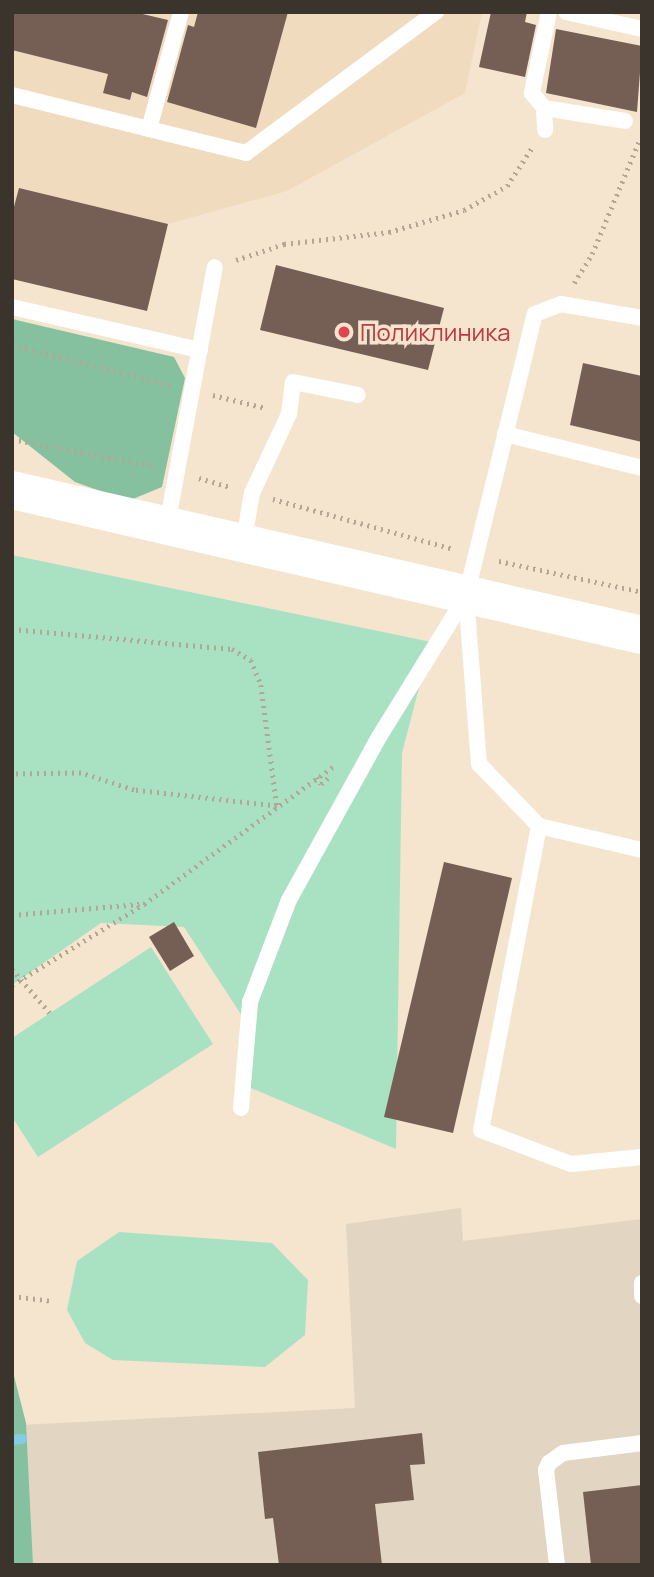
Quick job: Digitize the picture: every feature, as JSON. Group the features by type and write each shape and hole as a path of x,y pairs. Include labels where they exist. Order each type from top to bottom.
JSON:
{"street":[{"path":"12,490 166,528 642,635"}],"lane":[{"path":"149,129 181,12"},
{"path":"12,95 246,153 436,12"},
{"path":"545,130 544,108 531,93 549,12"},
{"path":"566,12 642,29"},
{"path":"544,108 625,121"},
{"path":"166,528 215,267"},
{"path":"642,318 561,304 535,314 466,596 480,764 539,826 642,850"},
{"path":"12,307 200,351"},
{"path":"243,545 252,493 289,414 293,382 358,395"},
{"path":"505,434 642,468"},
{"path":"241,1108 250,1002 289,900 379,737 466,596"},
{"path":"539,826 481,1130 571,1164 642,1157"},
{"path":"642,1283 642,1296"},
{"path":"557,1565 546,1470 549,1462 563,1453 642,1443"}],"path":[{"path":"215,267 284,244 389,232 464,210 507,186 545,130"},
{"path":"561,304 592,254 642,133"},
{"path":"12,345 289,414"},
{"path":"12,439 177,471 474,555 642,592"},
{"path":"12,629 232,649 251,660 261,685 277,806"},
{"path":"12,774 80,774 135,790 277,806"},
{"path":"12,985 144,904 317,777"},
{"path":"12,915 144,904"},
{"path":"12,969 50,1013"},
{"path":"12,1296 50,1301"}],"shaded area":[{"path":"12,12 482,12 465,93 287,191 168,224 19,188 12,214"},
{"path":"461,1208 463,1241 642,1219 642,1565 25,1565 21,1425 355,1408 346,1224"}],"green space":[{"path":"12,319 174,357 185,378 162,487 128,501 75,482 12,432"},
{"path":"12,555 431,642 402,753 396,1149 246,1086 255,1036 184,927 101,923 12,985"},
{"path":"151,947 213,1044 38,1157 12,1117 12,1038"},
{"path":"119,1232 272,1243 308,1280 305,1335 265,1367 113,1360 85,1343 67,1310 77,1261"},
{"path":"12,1368 26,1423 33,1565 12,1565"}],"building":[{"path":"12,12 134,12 168,20 147,97 132,92 130,100 103,93 108,74 12,50"},
{"path":"198,12 288,12 256,128 167,102 188,25 194,27"},
{"path":"491,12 527,12 525,22 536,25 525,77 479,67"},
{"path":"556,29 642,46 637,112 546,93"},
{"path":"19,188 168,224 147,311 12,279 12,214"},
{"path":"276,265 444,308 428,370 260,330"},
{"path":"583,363 642,376 642,442 570,425"},
{"path":"444,862 512,878 453,1133 384,1117"},
{"path":"174,922 194,956 170,971 149,937"},
{"path":"422,1433 425,1464 410,1465 414,1500 375,1504 382,1565 279,1565 273,1518 265,1519 258,1452"},
{"path":"642,1485 642,1565 591,1565 583,1492"}],"waterway":[{"path":"12,1440 22,1439"}],"place":[{"name":"Поликлиника","path":"344,332"}]}
